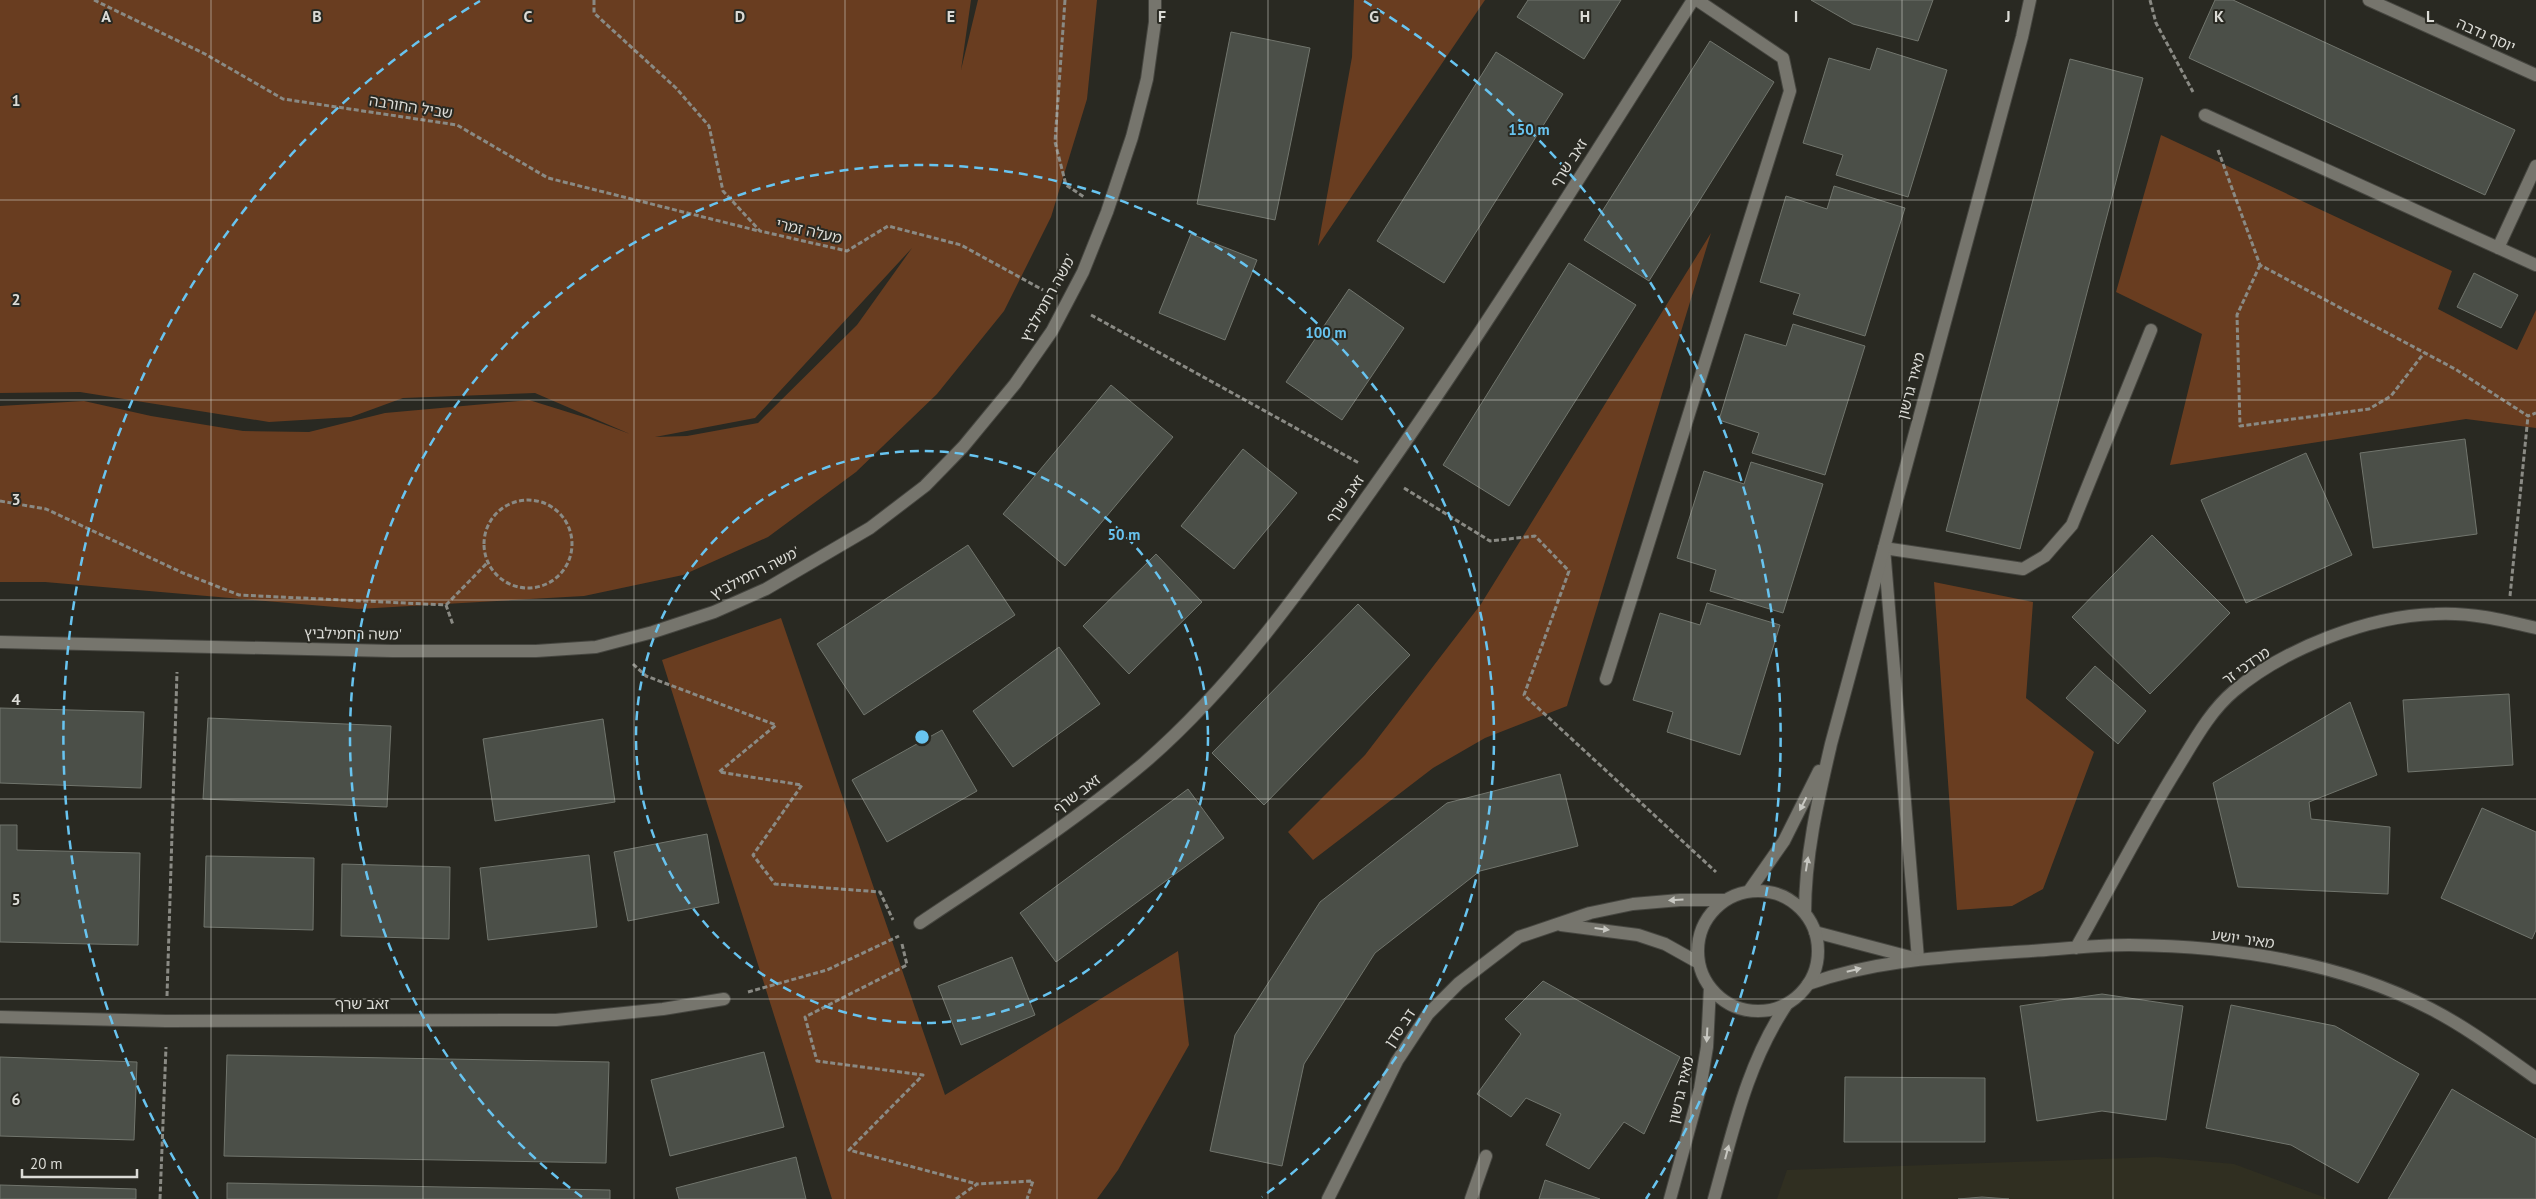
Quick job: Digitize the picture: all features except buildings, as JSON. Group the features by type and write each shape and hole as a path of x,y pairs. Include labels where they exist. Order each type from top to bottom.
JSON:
{"street":[{"name":"משה רחמילביץ'","path":"0,642 178,647 463,651 536,651 596,647 653,632 714,612 766,589 870,528 925,486 963,446 1014,384 1052,331 1083,272 1107,212 1132,137 1147,80 1155,0"},
{"name":"זאב שרף","path":"920,923 1088,807 1145,762 1205,703 1265,635 1444,388 1693,0"},
{"path":"1606,679 1790,91 1783,58 1697,0"},
{"name":"מאיר גרשון","path":"1805,913 1805,877 1813,823 1831,744 2022,37 2030,0"},
{"name":"מאיר גרשון","path":"2022,37 2039,0"},
{"name":"יוסף נדבה","path":"2371,0 2536,75"},
{"path":"2206,114 2536,265"},
{"path":"2498,248 2536,166"},
{"path":"1918,959 1884,548 2023,569 2045,556 2072,525 2151,330"},
{"name":"מרדכי זר","path":"2076,948 2160,796 2200,731 2233,692 2272,665 2322,640 2382,620 2436,614 2492,617 2536,628"},
{"name":"מאיר גרשון","path":"1744,892 1784,840 1815,781 1831,744"},
{"path":"1714,1199 1742,1098 1755,1059 1769,1030 1786,1004 1808,984 1816,968 1818,950 1815,932 1805,913 1794,902 1780,894 1764,891 1744,892 1725,900 1714,910 1702,928 1698,949 1699,963 1710,987 1722,999 1737,1007 1753,1011 1770,1010 1786,1004"},
{"name":"דב סדן","path":"1328,1199 1397,1060 1428,1014 1459,983 1519,937 1590,913 1633,904 1680,900 1725,900"},
{"name":"דב סדן","path":"1553,924 1638,935 1665,944 1699,963"},
{"name":"מאיר יושע","path":"1815,932 1877,950 1918,959"},
{"name":"מאיר יושע","path":"1808,984 1836,974 1871,966 1918,959 2128,945 2215,950 2287,961 2366,982 2431,1009 2493,1047 2536,1078"},
{"name":"מאיר גרשון","path":"1670,1199 1700,1089 1707,1048 1710,987"},
{"name":"זאב שרף","path":"0,1017 166,1021 556,1020 663,1009 724,999"},
{"path":"1470,1199 1486,1156"}],"path":[{"name":"שביל החורבה","path":"94,0 205,54 283,98 457,125 548,178 760,231"},
{"name":"מעלה זמרי","path":"594,0 594,13 676,88 709,126 722,192 760,231 847,251 888,226 961,245 1382,475 1490,541 1535,536 1569,571 1524,695 1744,892"},
{"path":"1065,0 1055,142 1066,185 1107,212"},
{"path":"2424,353 2391,396 2369,409 2240,426 2237,315 2260,265 2455,369 2528,416"},
{"path":"2528,416 2536,413"},
{"path":"2507,621 2528,416"},
{"path":"522,500 537,501 551,506 563,516 571,535 572,550 567,564 558,576 546,584 532,588 516,587 503,580 488,562 484,548 486,532 493,519 504,508 522,500"},
{"path":"0,501 46,509 183,572 239,595 446,605 488,562"},
{"path":"446,605 463,651"},
{"path":"612,643 646,676 776,725 719,772 802,785 753,855 775,884 880,892 900,935 907,965 805,1017 817,1061 922,1075 849,1150 977,1184 1033,1181 1026,1199"},
{"path":"160,1199 178,647"},
{"path":"724,999 827,970 900,935 920,923"},
{"path":"956,1199 977,1184"}],"shaded area":[{"path":"0,0 971,0 961,70 978,0 1097,0 1087,99 1051,217 1004,311 937,394 856,472 768,537 683,575 584,596 358,609 45,582 0,582 0,406 84,401 151,416 243,431 309,432 385,413 529,400 630,434 535,393 403,398 351,417 269,422 80,392 0,393","holes":["912,248 857,325 758,423 687,436 655,437 755,418"]},
{"path":"1354,0 1485,0 1318,246 1352,57"},
{"path":"2161,135 2452,271 2438,309 2517,350 2536,310 2536,428 2466,419 2170,465 2202,334 2116,292"},
{"path":"1711,233 1567,706 1485,738 1433,768 1313,860 1288,832 1365,755 1481,604"},
{"path":"1934,582 2033,602 2026,698 2094,752 2043,889 2012,906 1957,910"},
{"path":"781,618 945,1095 1178,951 1189,1045 1118,1170 1097,1199 832,1199 662,660"},
{"path":"2157,1157 2234,1164 2329,1199 1777,1199 1787,1170"}]}
